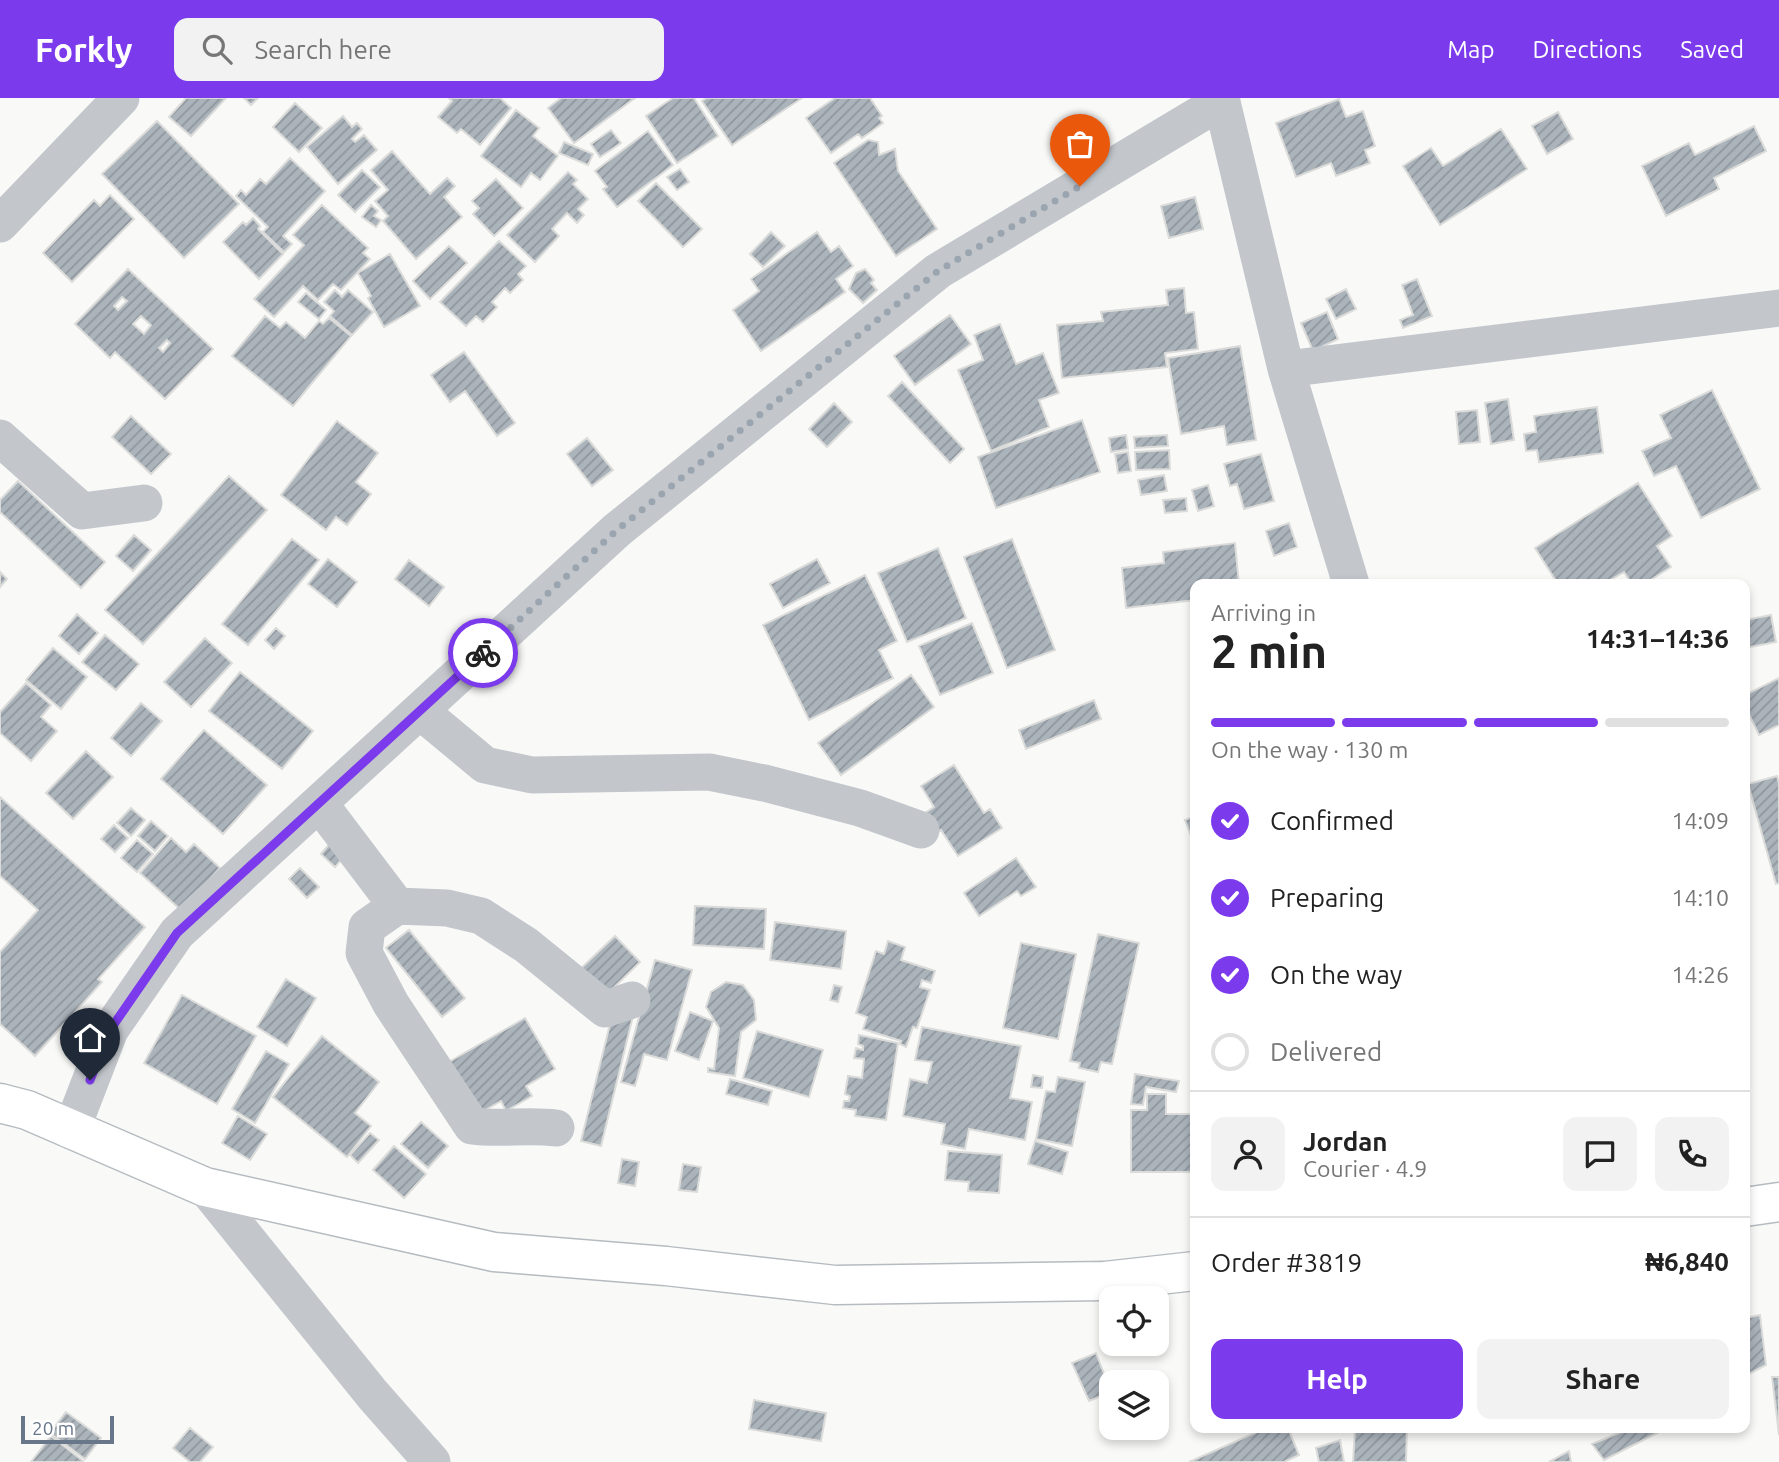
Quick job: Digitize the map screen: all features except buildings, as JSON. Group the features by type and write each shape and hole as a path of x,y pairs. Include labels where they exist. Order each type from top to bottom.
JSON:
{"main road":[{"path":"9,1101 71,1131 205,1187 494,1252 666,1266 835,1285 1105,1281 1190,1272"},
{"path":"1750,1206 1779,1202"}],"street":[{"path":"0,223 121,98"},
{"path":"71,1131 110,1030 177,933 617,530 938,271 1222,100 1286,369 1349,579"},
{"path":"1286,369 1779,308"},
{"path":"0,438 82,511 144,503"},
{"path":"420,710 485,765 532,775 709,772 860,808 920,830"},
{"path":"319,803 397,906"},
{"path":"556,1128 531,1124 496,1129 472,1126 391,1004 364,953 367,927 397,906 447,908 481,916 526,945 605,1009 632,1000"},
{"path":"205,1187 373,1395 432,1462"}],"way so far":[{"path":"483,653 617,530 938,271 1080,186"}],"route":[{"path":"90,1080 110,1030 177,933 483,653"}]}
